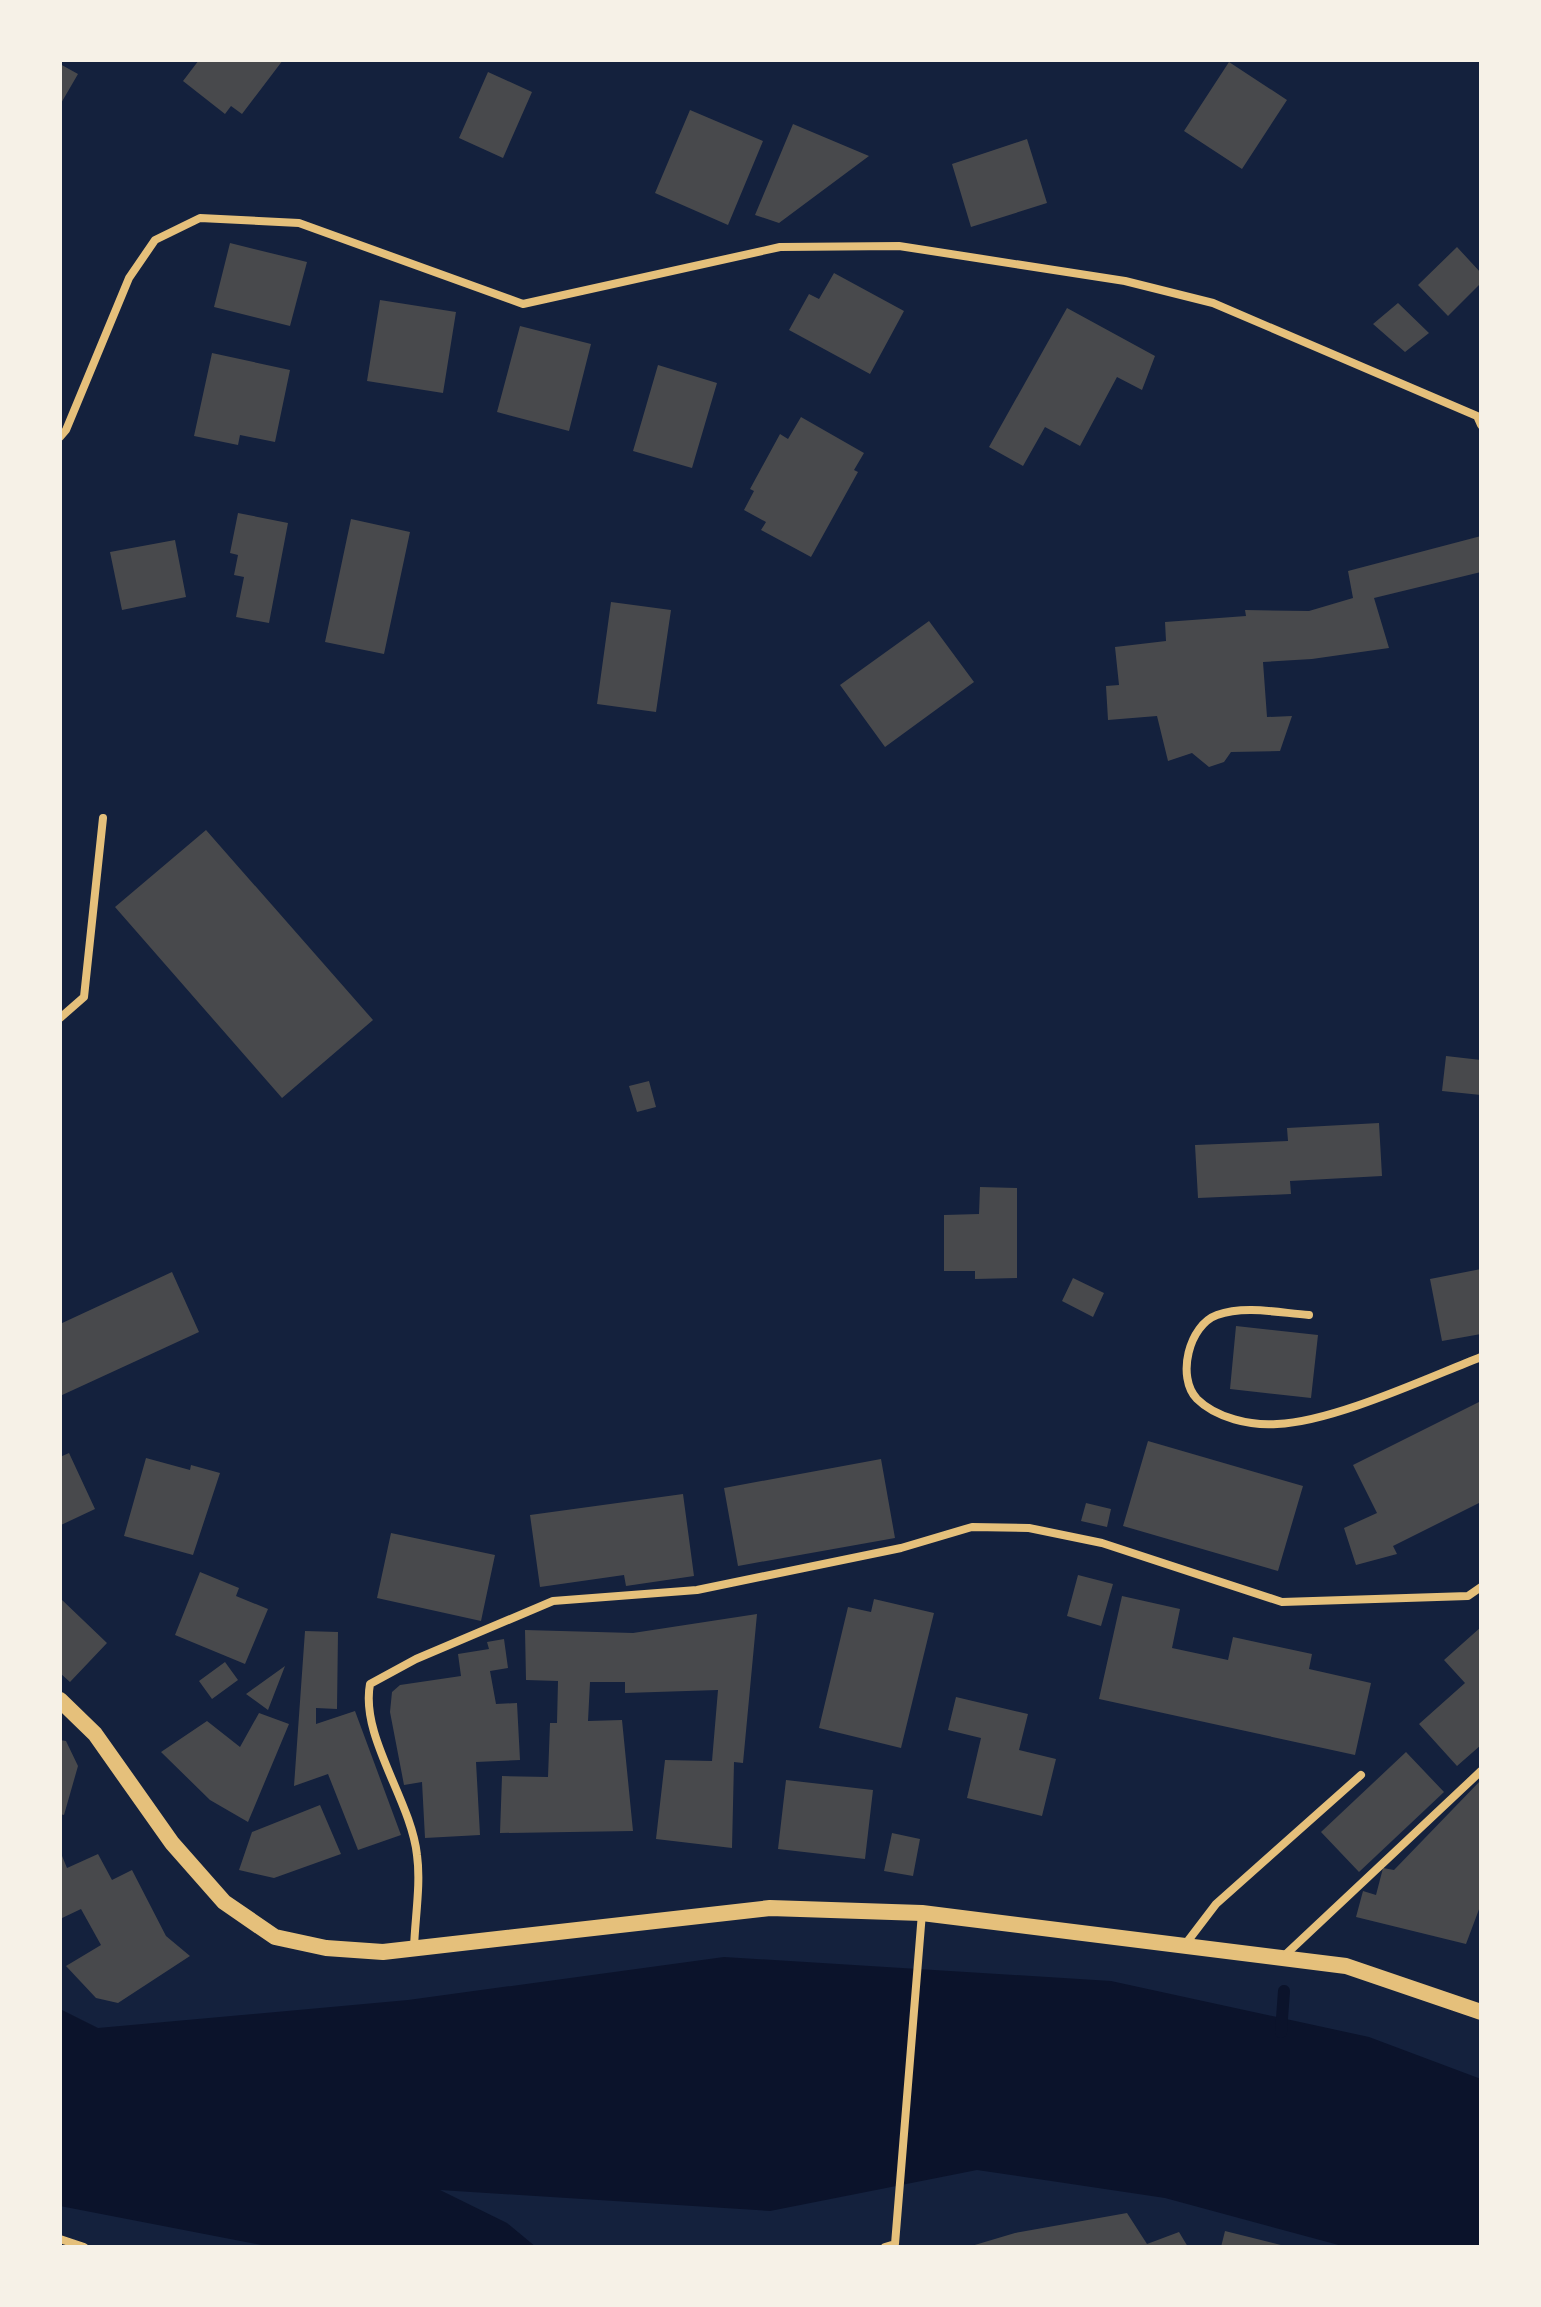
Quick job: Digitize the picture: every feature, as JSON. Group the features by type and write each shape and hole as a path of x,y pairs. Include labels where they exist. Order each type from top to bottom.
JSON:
{"main road":[{"path":"60,1700 95,1734 172,1843 224,1902 275,1937 326,1948 383,1952 770,1908 922,1913 1182,1948 1346,1966 1481,2012"}],"street":[{"path":"60,437 66,430 129,278 155,240 200,218 299,223 523,304 780,247 899,246 1125,281 1213,303 1480,419"},
{"path":"60,1018 84,997 103,818"},
{"path":"1309,1315 1236,1310 1214,1316 1195,1335 1188,1356 1188,1380 1195,1397 1212,1410 1238,1420 1278,1424 1384,1395 1481,1357"},
{"path":"414,1948 417,1855 370,1714 367,1701 370,1684 416,1659 553,1601 697,1590 901,1548 972,1527 1029,1528 1102,1543 1282,1602 1468,1596 1481,1587"},
{"path":"1282,1958 1481,1771"},
{"path":"1182,1948 1216,1904 1361,1775"},
{"path":"885,2247 895,2244 922,1913"},
{"path":"60,2239 84,2247"}],"water":[{"path":"724,1957 1111,1981 1369,2037 1481,2079 1481,2247 1346,2247 1165,2198 977,2170 770,2211 440,2190 507,2223 536,2247 272,2247 60,2206 60,2009 98,2028 408,2000"}],"building":[{"path":"199,60 283,60 242,114 231,106 225,114 183,81"},
{"path":"1229,62 1287,100 1242,169 1184,131"},
{"path":"60,64 78,74 60,105"},
{"path":"488,72 532,92 503,158 459,138"},
{"path":"690,110 763,141 728,225 655,193"},
{"path":"793,124 869,156 779,223 755,215"},
{"path":"1027,139 1047,203 971,227 952,164"},
{"path":"230,243 307,262 290,326 214,307"},
{"path":"1457,247 1481,273 1481,283 1448,316 1418,285"},
{"path":"834,273 904,311 870,374 789,330 809,294 819,299"},
{"path":"380,300 456,312 443,393 367,381"},
{"path":"1398,303 1429,333 1405,352 1373,324"},
{"path":"1067,308 1155,356 1142,390 1117,377 1080,446 1045,427 1023,466 989,447"},
{"path":"520,326 591,344 569,431 497,412"},
{"path":"212,353 290,370 275,442 240,435 238,445 194,436"},
{"path":"658,365 717,383 692,468 633,451"},
{"path":"801,417 864,453 854,470 858,472 811,557 761,530 766,522 744,510 754,491 750,489 780,434 788,439"},
{"path":"238,513 288,523 269,623 236,617 244,577 234,575 238,555 230,553"},
{"path":"351,519 410,532 384,654 325,642"},
{"path":"1481,536 1481,572 1374,598 1389,648 1312,659 1263,662 1267,717 1292,716 1280,751 1231,752 1224,762 1209,767 1192,753 1168,761 1157,716 1108,720 1106,686 1119,685 1115,647 1166,641 1165,622 1246,616 1245,610 1309,611 1353,598 1348,571"},
{"path":"175,540 186,597 122,610 110,552"},
{"path":"611,602 671,610 656,712 597,704"},
{"path":"929,621 974,682 885,747 840,685"},
{"path":"206,830 373,1020 282,1098 115,907"},
{"path":"1446,1056 1481,1060 1481,1095 1442,1091"},
{"path":"649,1081 656,1107 637,1112 629,1086"},
{"path":"1379,1123 1382,1176 1290,1181 1291,1194 1198,1198 1195,1145 1288,1141 1287,1128"},
{"path":"980,1187 1017,1188 1017,1278 975,1279 975,1271 944,1271 944,1215 979,1214"},
{"path":"1481,1269 1481,1334 1442,1341 1430,1279"},
{"path":"172,1272 199,1332 60,1396 60,1324"},
{"path":"1073,1278 1104,1293 1093,1317 1062,1301"},
{"path":"1236,1326 1318,1335 1311,1398 1230,1389"},
{"path":"1481,1401 1481,1502 1393,1546 1397,1554 1356,1565 1344,1528 1377,1513 1353,1465"},
{"path":"1148,1441 1303,1486 1278,1571 1123,1526"},
{"path":"69,1453 95,1509 61,1525 60,1457"},
{"path":"146,1458 190,1470 191,1465 220,1473 193,1555 124,1536"},
{"path":"881,1459 895,1538 738,1566 724,1488"},
{"path":"683,1494 694,1576 626,1586 624,1575 540,1587 530,1515"},
{"path":"1086,1503 1111,1509 1107,1527 1081,1521"},
{"path":"391,1533 495,1555 481,1621 377,1598"},
{"path":"200,1572 239,1588 236,1596 268,1609 245,1664 175,1635"},
{"path":"1078,1575 1113,1584 1101,1626 1067,1616"},
{"path":"1122,1596 1180,1609 1172,1648 1228,1660 1233,1637 1312,1654 1309,1669 1371,1683 1355,1755 1099,1699"},
{"path":"60,1598 107,1643 70,1682 60,1673"},
{"path":"874,1599 934,1613 901,1748 819,1728 848,1607 871,1612"},
{"path":"757,1614 743,1763 734,1762 732,1848 656,1839 665,1760 712,1761 718,1690 625,1693 625,1682 590,1682 588,1721 622,1720 633,1831 500,1833 502,1776 548,1777 550,1723 557,1723 558,1681 526,1680 525,1630 633,1633"},
{"path":"1481,1627 1481,1745 1457,1766 1419,1724 1465,1683 1444,1660"},
{"path":"305,1631 338,1632 337,1709 316,1708 316,1724 355,1711 401,1835 358,1850 328,1774 294,1786"},
{"path":"504,1639 508,1668 490,1671 496,1704 517,1703 520,1760 476,1762 480,1835 425,1838 422,1782 404,1785 390,1712 392,1692 400,1685 461,1676 458,1654 489,1649 487,1642"},
{"path":"225,1662 238,1680 212,1699 199,1681"},
{"path":"285,1666 268,1710 246,1694"},
{"path":"956,1697 1028,1714 1019,1750 1056,1759 1042,1816 967,1798 981,1738 948,1730"},
{"path":"259,1713 289,1724 248,1822 210,1800 161,1752 207,1721 240,1747"},
{"path":"60,1740 66,1741 78,1766 64,1815 60,1814"},
{"path":"1406,1752 1444,1792 1359,1872 1321,1832"},
{"path":"786,1780 873,1790 865,1859 778,1849"},
{"path":"1481,1780 1481,1904 1466,1944 1356,1917 1363,1891 1376,1895 1383,1868 1394,1870"},
{"path":"320,1805 341,1854 274,1878 239,1870 252,1832"},
{"path":"892,1833 920,1839 913,1876 884,1871"},
{"path":"60,1851 67,1868 98,1854 112,1880 132,1870 166,1936 190,1956 118,2003 96,1998 66,1966 101,1945 81,1909 60,1919"},
{"path":"1127,2213 1147,2244 1179,2232 1188,2247 968,2247 1015,2233"},
{"path":"1225,2231 1285,2246 1285,2247 1221,2247"}],"waterway":[{"path":"1281,2032 1284,1991"}]}
